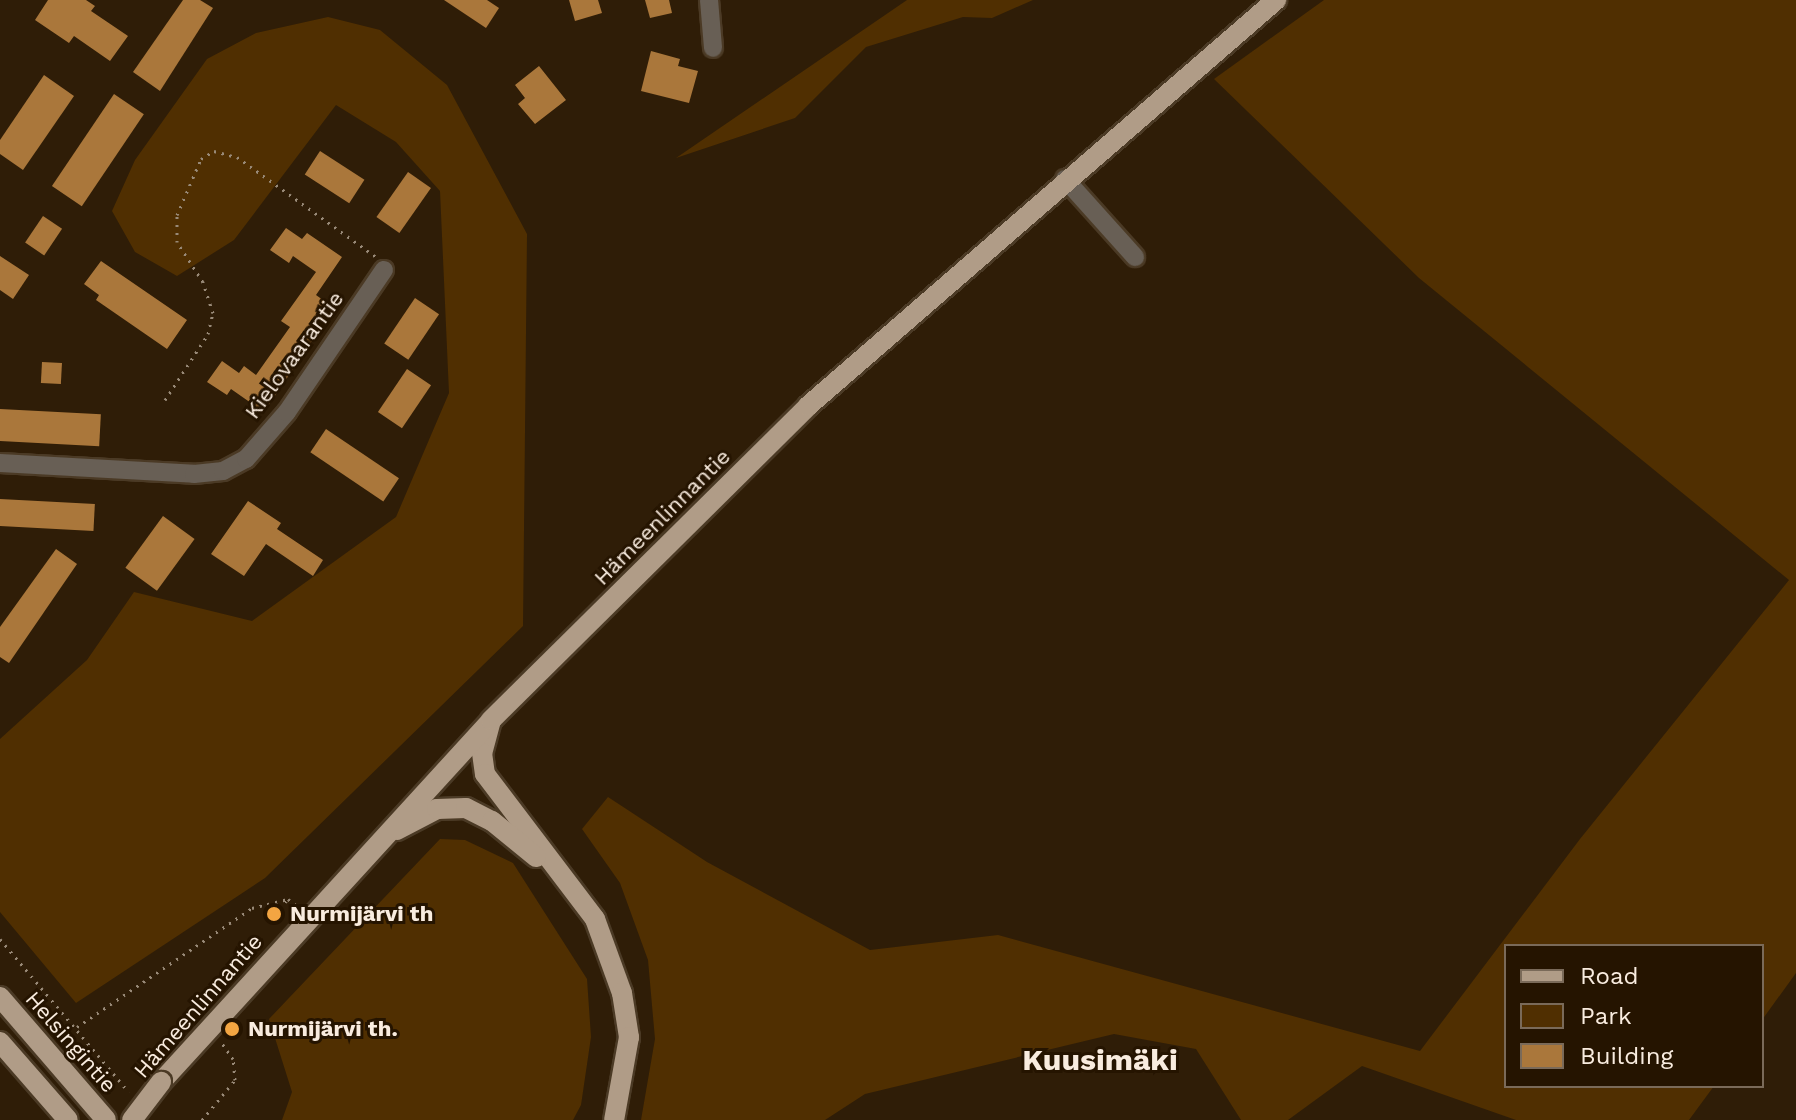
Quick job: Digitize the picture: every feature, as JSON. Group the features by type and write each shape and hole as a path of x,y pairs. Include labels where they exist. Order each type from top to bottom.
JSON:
{"main road":[{"name":"Hämeenlinnantie","path":"132,1120 161,1082 491,720 808,406 1065,179 1276,0"},
{"path":"491,720 482,753 485,774 595,919 622,993 629,1037 614,1120"},
{"path":"374,845 418,817 466,808 492,821 574,889"},
{"name":"Helsingintie","path":"0,997 106,1120"},
{"path":"0,1042 68,1120"}],"street":[{"path":"709,0 713,48"},
{"path":"1065,179 1135,257"},
{"name":"Kielovaarantie","path":"0,463 194,474 223,471 246,459 287,412 384,270"}],"path":[{"path":"165,400 208,334 213,313 203,282 177,242 177,215 201,159 214,151 237,157 372,252 384,270"},
{"path":"288,899 310,916"},
{"path":"274,914 288,899"},
{"path":"77,1027 252,908 288,899"},
{"path":"0,939 133,1097"},
{"path":"202,1120 235,1080 233,1059 211,1027"}],"green space":[{"path":"907,0 1033,0 992,18 963,17 866,47 795,118 676,158"},
{"path":"1324,0 1796,0 1796,973 1764,1017 1764,944 1504,944 1504,1088 1713,1088 1689,1120 1516,1120 1362,1066 1288,1120 1241,1120 1196,1049 1114,1034 865,1094 825,1120 641,1120 655,1039 648,960 620,883 582,829 608,797 707,862 870,950 998,935 1420,1051 1580,839 1789,580 1419,278 1214,79"},
{"path":"328,17 380,30 447,85 527,234 523,626 265,878 76,1003 0,912 0,739 87,660 134,592 252,621 396,517 449,393 440,191 396,142 336,105 234,240 177,276 135,252 112,211 135,160 207,59 256,33"},
{"path":"440,839 465,840 513,863 587,979 591,1037 581,1105 573,1120 282,1120 292,1092 269,1019"}],"building":[{"path":"48,0 86,0 95,6 91,11 128,36 110,61 74,36 69,43 35,20"},
{"path":"183,0 200,0 213,8 160,91 133,72"},
{"path":"444,0 487,0 499,8 486,28"},
{"path":"569,0 598,0 602,13 575,21"},
{"path":"645,0 669,0 672,13 650,18"},
{"path":"651,51 680,59 678,66 698,71 689,103 641,91"},
{"path":"539,66 566,100 535,124 518,104 525,98 515,85"},
{"path":"44,75 74,96 23,170 0,154 0,140"},
{"path":"114,94 144,114 82,206 52,186"},
{"path":"320,151 364,180 349,203 305,174"},
{"path":"408,172 431,188 399,233 376,217"},
{"path":"43,216 62,229 44,255 25,243"},
{"path":"286,228 302,239 307,233 342,257 316,295 327,303 304,336 312,341 264,412 231,389 227,395 207,382 222,361 239,373 244,366 256,375 290,327 281,321 316,272 293,256 289,263 270,250"},
{"path":"0,256 29,275 13,299 0,290"},
{"path":"101,261 187,320 167,349 96,300 99,295 84,284"},
{"path":"415,298 439,314 408,360 384,344"},
{"path":"42,362 62,363 61,384 41,383"},
{"path":"407,369 431,385 402,428 378,412"},
{"path":"0,409 101,414 99,446 0,441"},
{"path":"326,429 399,478 383,501 310,452"},
{"path":"0,499 95,504 93,531 0,526"},
{"path":"248,501 281,523 277,529 323,560 313,576 266,544 244,576 211,554"},
{"path":"163,516 195,539 157,591 125,568"},
{"path":"56,549 77,564 9,663 0,657 0,627"}],"place":[{"name":"Nurmijärvi th","path":"274,914"},
{"name":"Nurmijärvi th.","path":"232,1029"}],"district":[{"name":"Kuusimäki","path":"1100,1060"}]}
